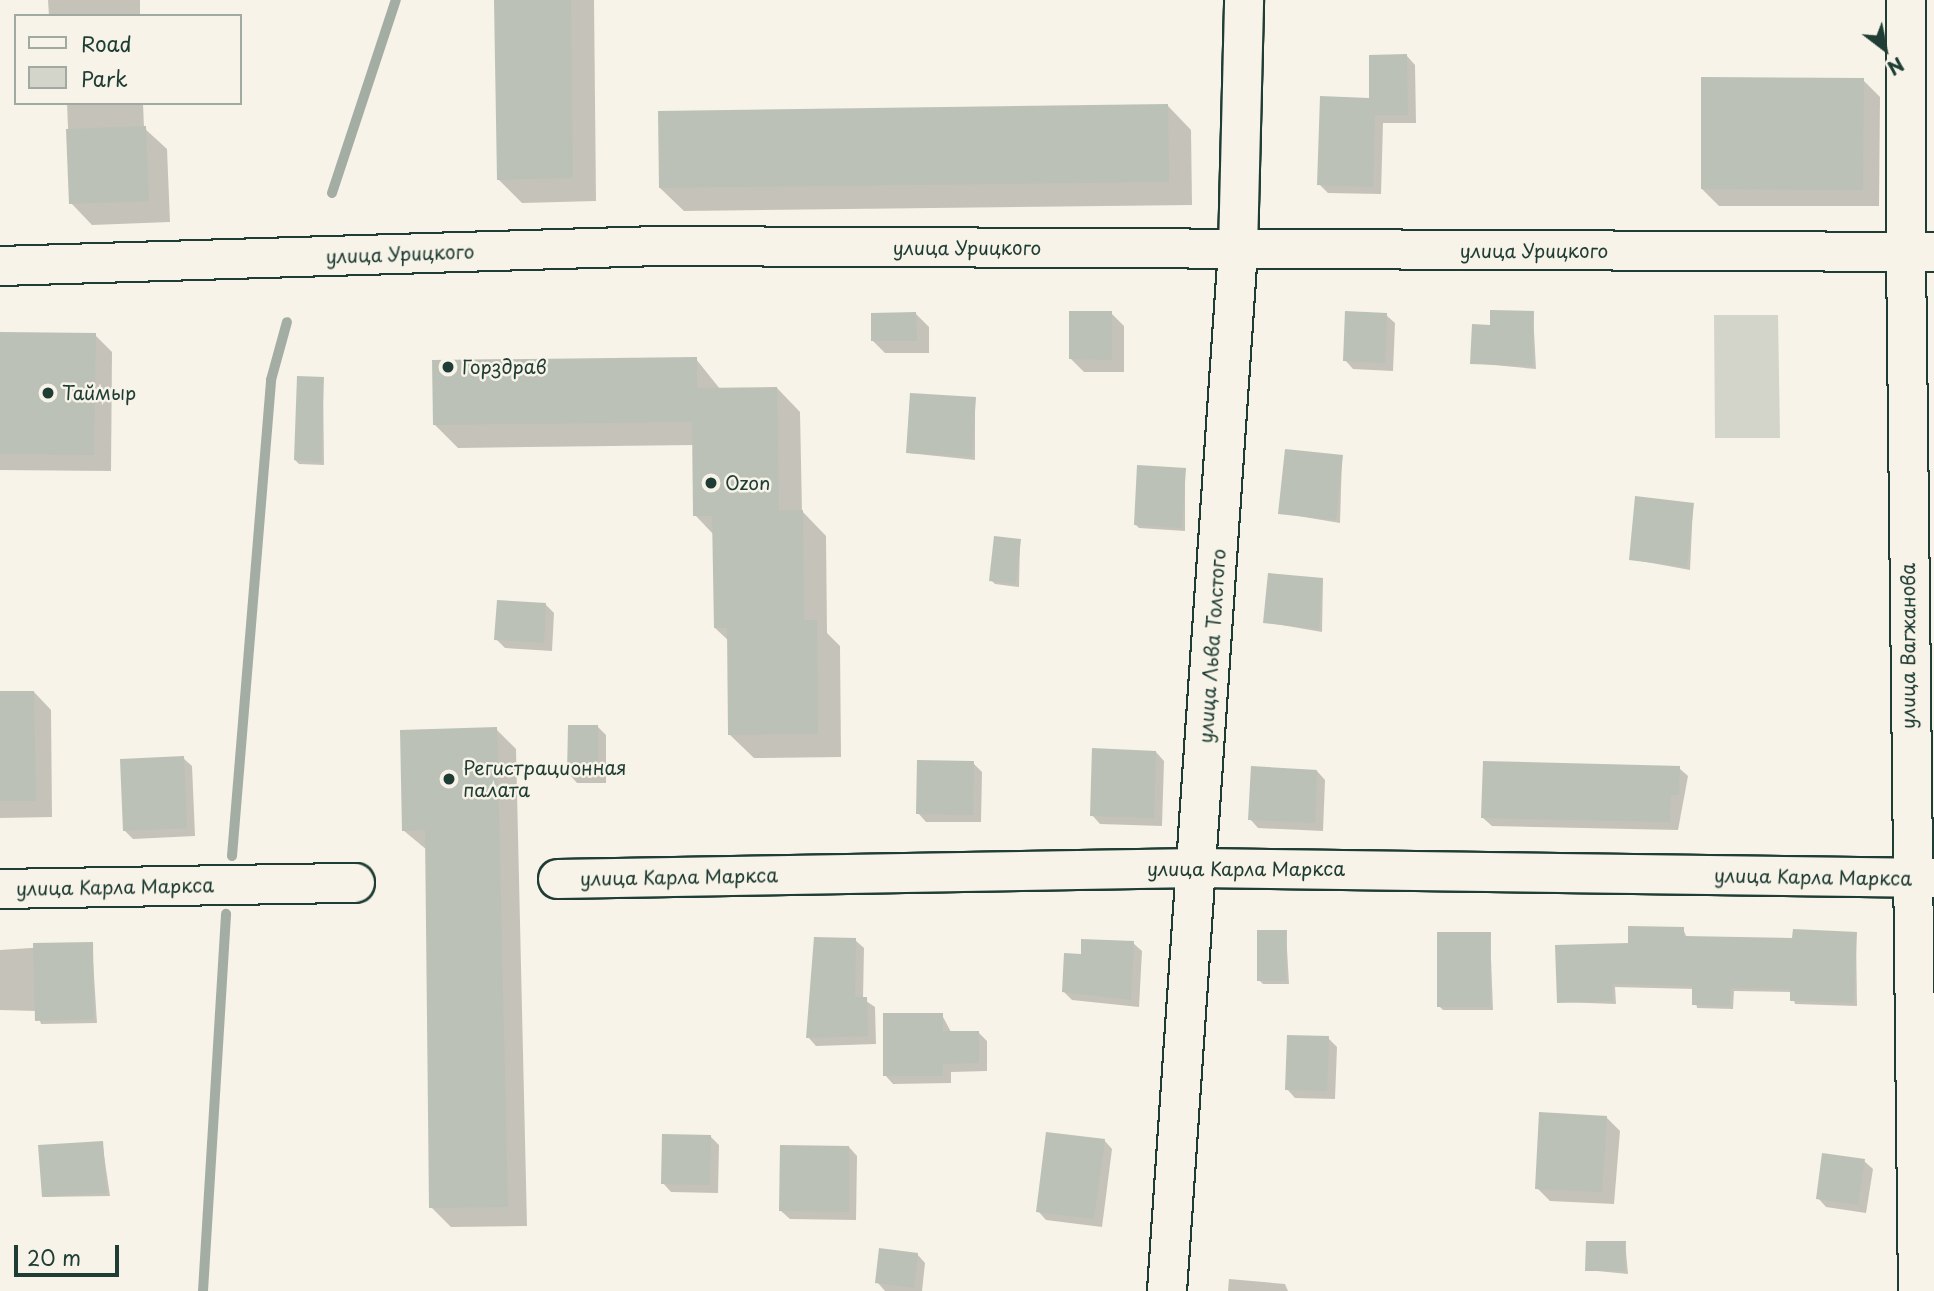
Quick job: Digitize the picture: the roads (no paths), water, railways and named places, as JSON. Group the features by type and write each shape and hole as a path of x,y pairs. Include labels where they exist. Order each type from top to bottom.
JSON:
{"street":[{"name":"улица Льва Толстого","path":"1167,1291 1198,868 1238,250 1244,0"},
{"name":"улица Вагжанова","path":"1906,0 1920,252 1922,878 1918,1291"},
{"name":"улица Урицкого","path":"0,266 657,246 1920,252"},
{"name":"улица Карла Маркса","path":"558,879 1198,868 1922,878"},
{"name":"улица Карла Маркса","path":"0,889 355,883"}],"waterway":[{"path":"332,193 396,0"},
{"path":"232,856 271,380 287,322"},
{"path":"203,1291 226,914"}],"place":[{"name":"Горздрав","path":"448,367"},
{"name":"Таймыр","path":"48,393"},
{"name":"Ozon","path":"711,483"},
{"name":"Регистрационная палата","path":"449,779"}]}
